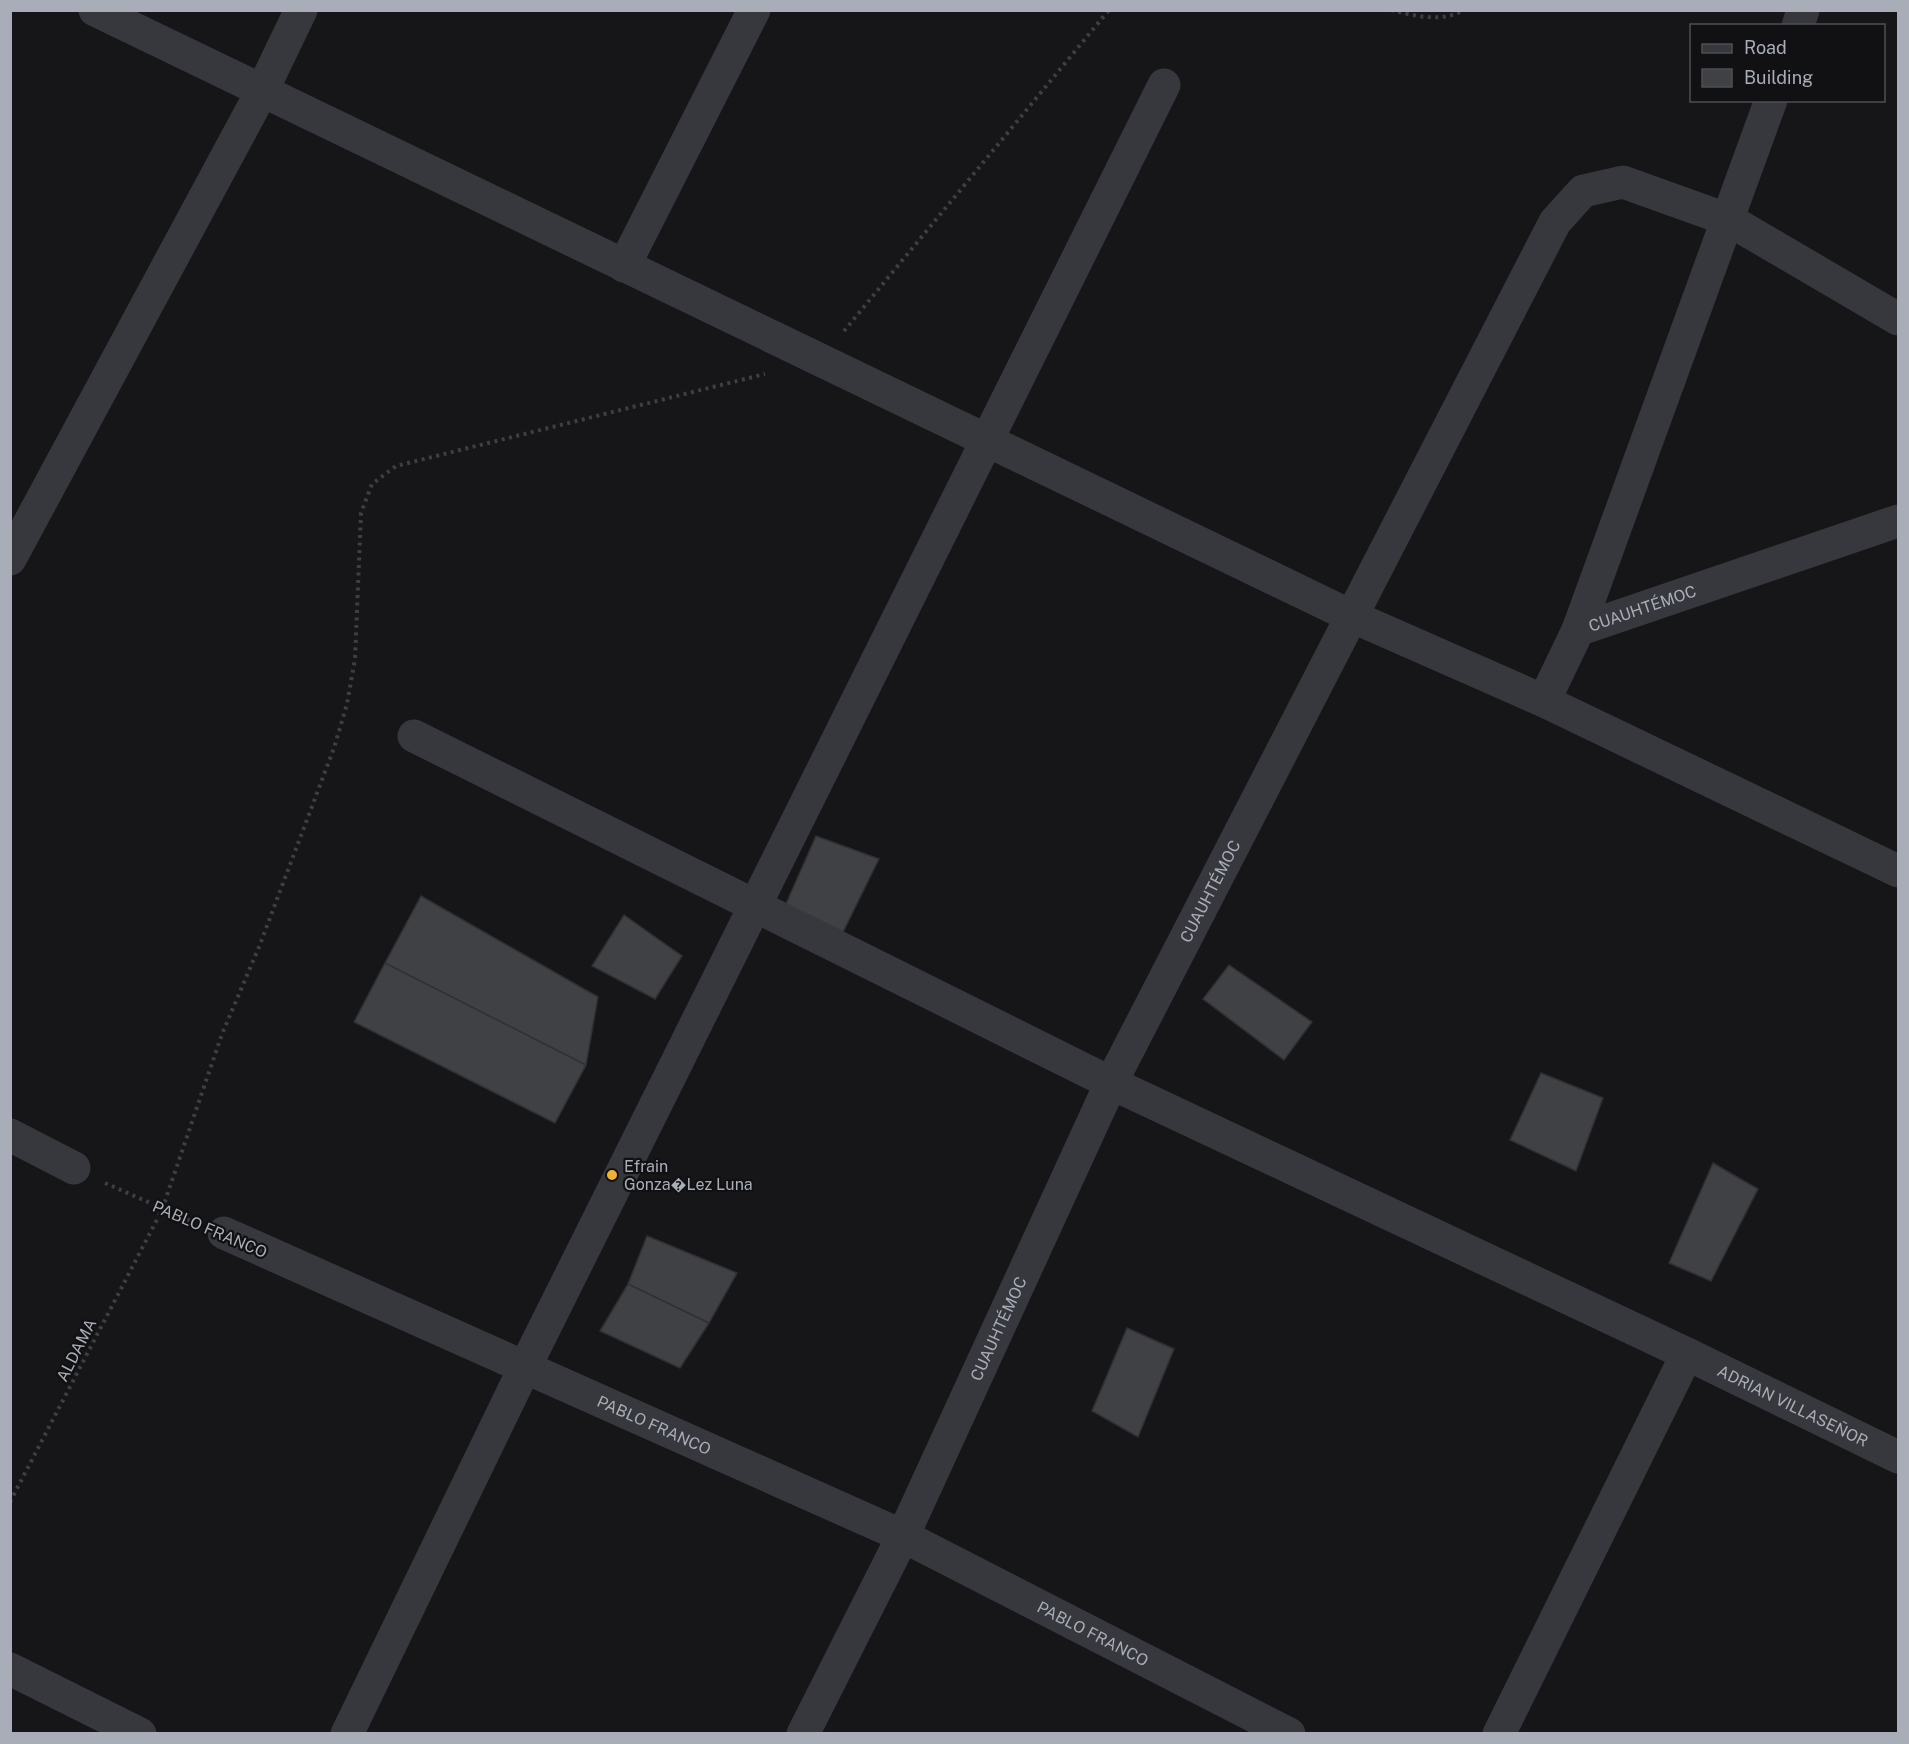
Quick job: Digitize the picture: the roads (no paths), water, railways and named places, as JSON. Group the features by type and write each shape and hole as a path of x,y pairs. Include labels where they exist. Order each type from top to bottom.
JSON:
{"street":[{"path":"95,10 1351,616 1544,701 1899,871"},
{"path":"13,547 262,91 302,10"},
{"path":"624,266 754,10"},
{"path":"347,1734 525,1366 1164,85"},
{"path":"1578,630 1770,102"},
{"name":"CUAUHTÉMOC","path":"804,1734 903,1536 1111,1083 1555,222 1583,191 1623,182 1729,220 1899,319"},
{"name":"CUAUHTÉMOC","path":"1544,701 1578,630 1899,521"},
{"name":"ADRIAN VILLASEÑOR","path":"414,736 1111,1083 1687,1354 1899,1457"},
{"path":"10,1134 74,1168"},
{"name":"PABLO FRANCO","path":"224,1233 903,1536 1289,1734"},
{"path":"1499,1734 1687,1354"},
{"path":"10,1669 140,1734"}],"place":[{"name":"Efrain Gonza�Lez Luna","path":"612,1175"}]}
